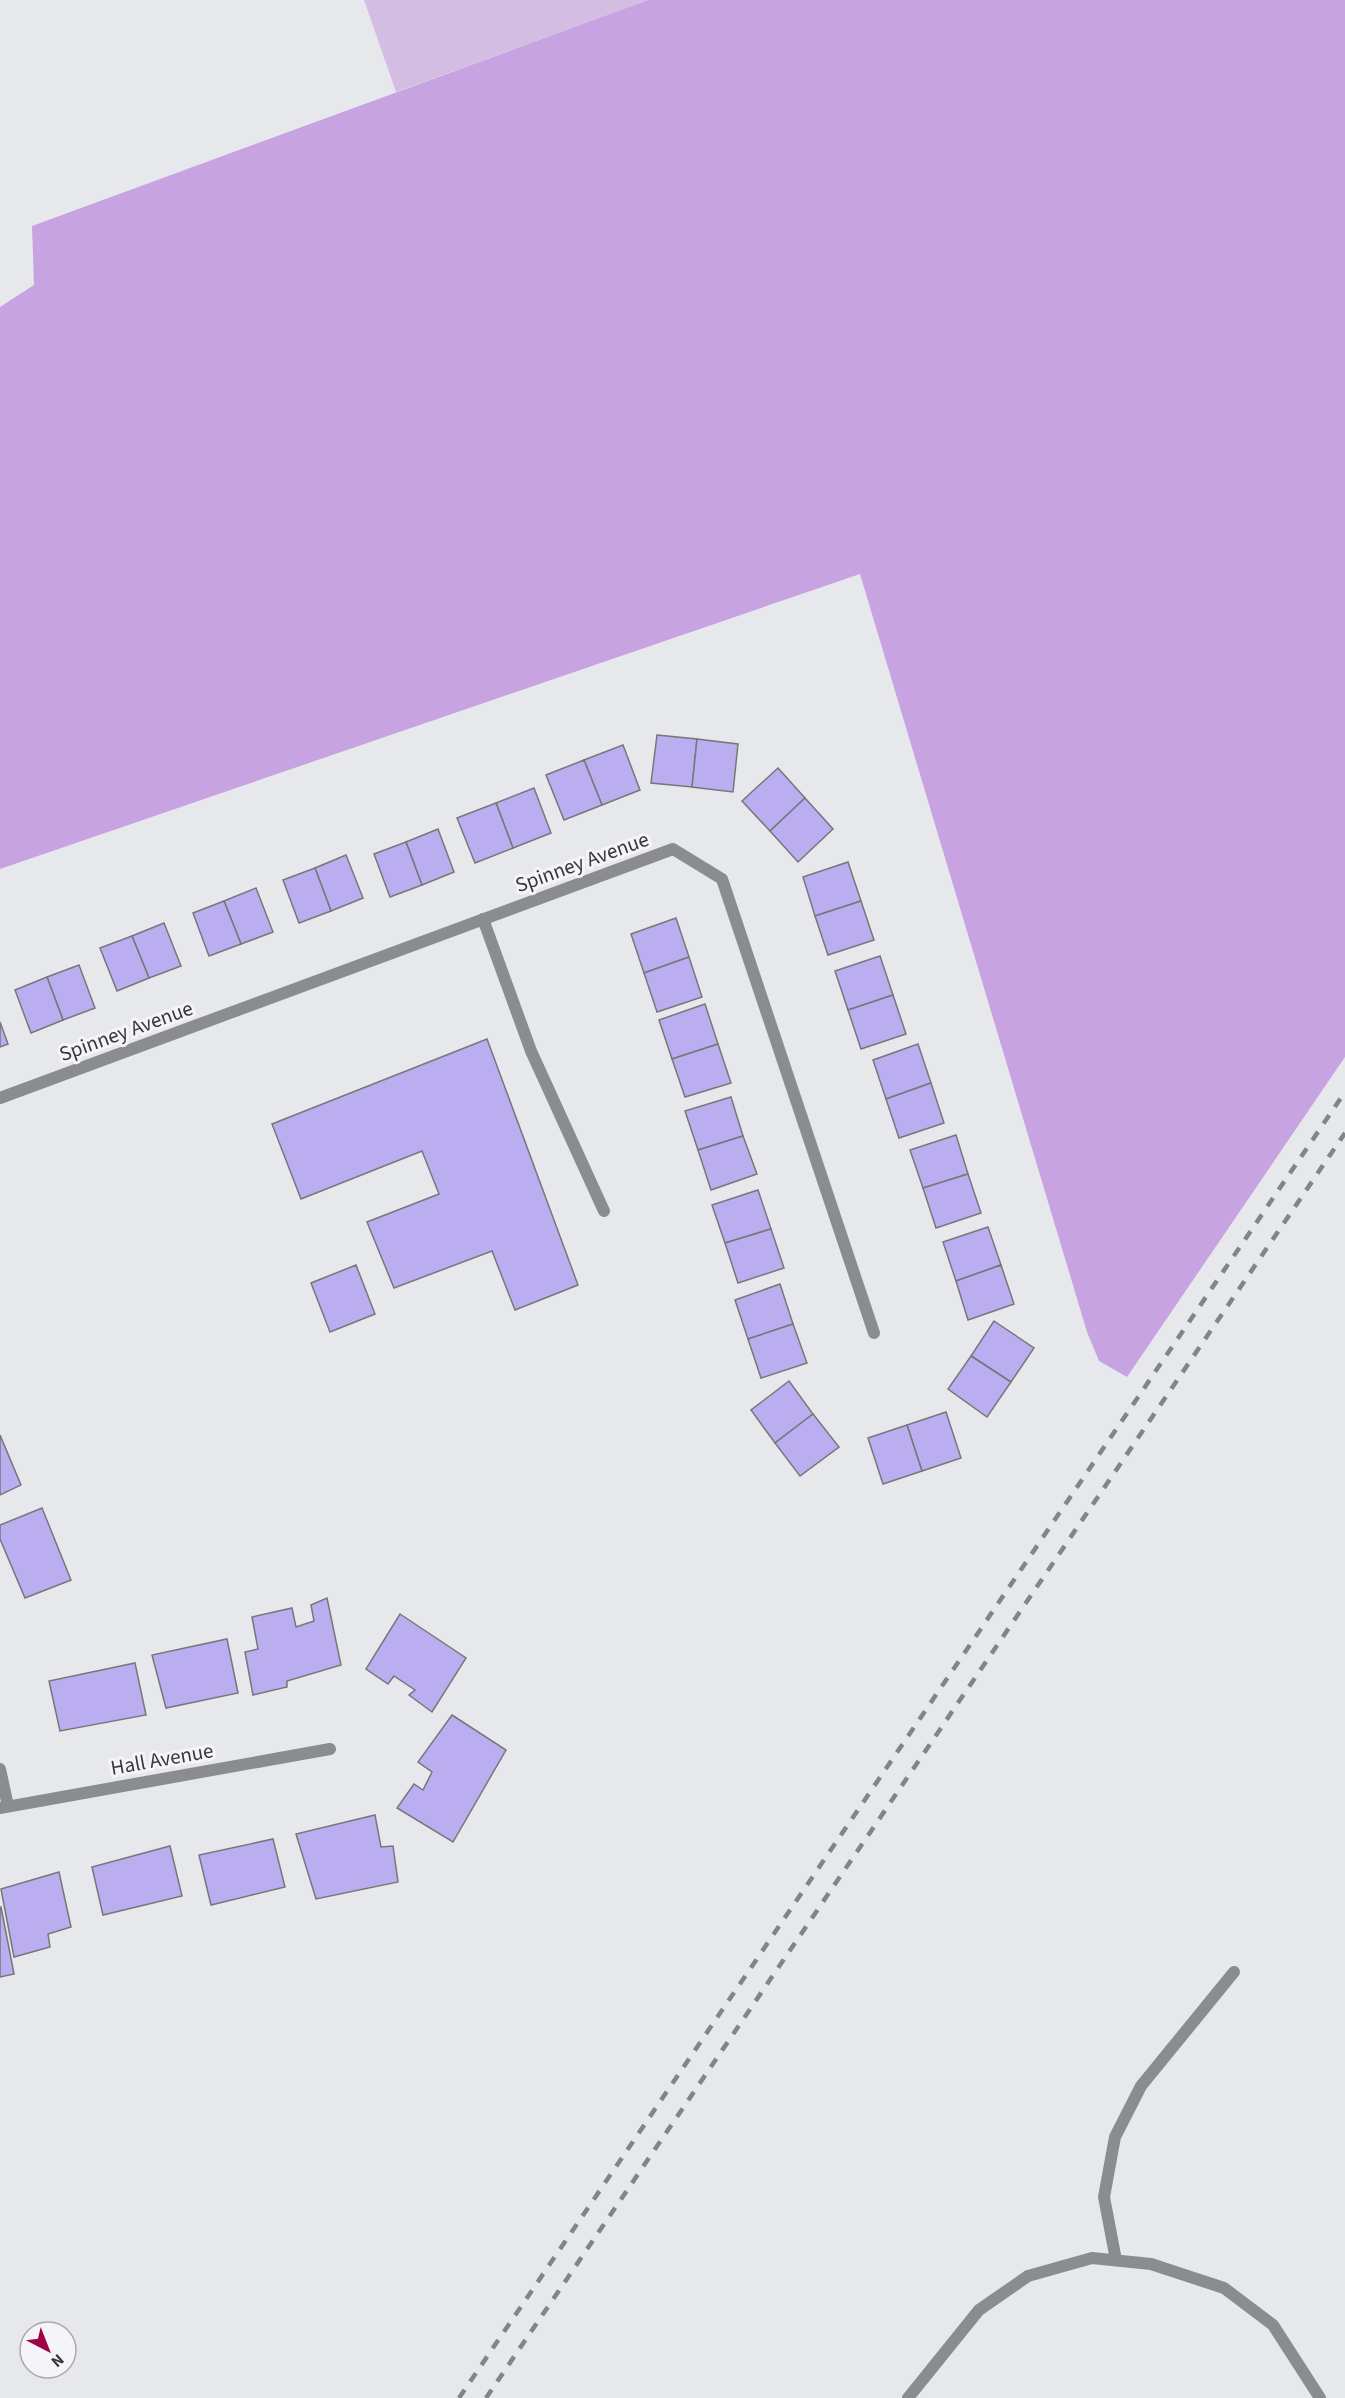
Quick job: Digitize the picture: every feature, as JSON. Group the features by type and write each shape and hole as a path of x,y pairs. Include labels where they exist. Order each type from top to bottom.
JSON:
{"street":[{"name":"Spinney Avenue","path":"0,1098 673,849 722,879 874,1334"},
{"path":"483,919 531,1051 604,1211"},
{"name":"Hall Avenue","path":"4,1807 330,1749"},
{"path":"0,1769 4,1807"},
{"path":"1116,2260 1104,2197 1115,2138 1141,2086 1234,1972"},
{"path":"908,2398 979,2310 1028,2276 1092,2258 1151,2264 1224,2288 1273,2325 1320,2398"}],"shaded area":[{"path":"364,0 648,0 396,92"},
{"path":"648,0 1345,0 1345,1057 1127,1377 1099,1361 1087,1332 860,574 0,869 0,307 34,285 32,226"}],"building":[{"path":"657,735 697,739 692,787 651,783"},
{"path":"697,739 738,744 733,792 692,787"},
{"path":"623,745 640,790 602,805 584,760"},
{"path":"584,760 602,805 564,820 546,775"},
{"path":"778,768 805,798 770,831 742,801"},
{"path":"534,788 551,833 513,848 496,803"},
{"path":"805,798 833,829 798,862 770,831"},
{"path":"496,803 513,848 475,863 457,818"},
{"path":"438,829 454,872 422,885 406,842"},
{"path":"406,842 422,885 390,897 374,854"},
{"path":"346,855 363,898 331,911 315,868"},
{"path":"848,862 861,901 815,916 803,877"},
{"path":"315,868 331,911 299,923 283,880"},
{"path":"256,888 273,932 241,944 224,901"},
{"path":"224,901 241,944 209,956 193,913"},
{"path":"861,901 874,940 828,955 815,916"},
{"path":"676,918 689,957 644,973 631,934"},
{"path":"164,923 181,966 149,978 132,936"},
{"path":"132,936 149,978 117,991 100,948"},
{"path":"880,956 893,995 848,1010 835,971"},
{"path":"689,957 702,997 657,1012 644,973"},
{"path":"79,965 95,1008 63,1020 47,977"},
{"path":"47,977 63,1020 31,1033 15,990"},
{"path":"893,995 906,1034 861,1049 848,1010"},
{"path":"705,1004 718,1044 672,1059 659,1020"},
{"path":"0,1022 8,1044 0,1047"},
{"path":"487,1039 578,1285 515,1310 492,1251 394,1288 367,1222 439,1194 422,1151 301,1199 272,1124"},
{"path":"718,1044 731,1083 685,1097 672,1059"},
{"path":"918,1044 931,1083 886,1099 873,1060"},
{"path":"931,1083 944,1123 899,1138 886,1099"},
{"path":"731,1097 743,1136 698,1150 685,1111"},
{"path":"956,1135 968,1174 923,1188 910,1150"},
{"path":"743,1136 757,1174 711,1190 698,1150"},
{"path":"968,1174 981,1213 936,1228 923,1188"},
{"path":"758,1190 771,1229 725,1243 712,1205"},
{"path":"988,1227 1001,1265 956,1281 943,1242"},
{"path":"771,1229 784,1268 738,1283 725,1243"},
{"path":"356,1265 375,1314 330,1332 311,1283"},
{"path":"1001,1265 1014,1304 968,1320 956,1281"},
{"path":"780,1284 793,1324 748,1339 735,1300"},
{"path":"994,1321 1034,1348 1011,1382 971,1356"},
{"path":"793,1324 807,1363 761,1378 748,1339"},
{"path":"971,1356 1011,1382 987,1417 948,1389"},
{"path":"789,1381 813,1414 775,1443 751,1410"},
{"path":"946,1412 961,1458 922,1471 907,1425"},
{"path":"813,1414 839,1447 800,1476 775,1443"},
{"path":"907,1425 922,1471 883,1484 868,1438"},
{"path":"0,1435 21,1485 0,1495"},
{"path":"42,1508 71,1580 25,1598 0,1539 0,1525"},
{"path":"327,1598 341,1665 287,1681 287,1687 253,1695 245,1652 258,1649 252,1617 292,1608 296,1627 314,1621 311,1605"},
{"path":"400,1614 466,1658 432,1712 409,1695 415,1690 394,1676 388,1684 366,1669"},
{"path":"227,1639 238,1693 166,1708 152,1655"},
{"path":"135,1663 146,1715 60,1731 49,1681"},
{"path":"452,1715 506,1750 453,1842 397,1808 414,1784 423,1790 432,1772 418,1762"},
{"path":"375,1815 381,1847 393,1846 398,1882 316,1899 296,1834"},
{"path":"273,1839 285,1887 211,1905 199,1855"},
{"path":"170,1846 182,1896 103,1915 92,1867"},
{"path":"59,1872 71,1927 48,1934 50,1947 14,1957 1,1889"},
{"path":"0,1908 14,1974 0,1977"}],"railway":[{"path":"459,2398 1345,1092"},
{"path":"486,2398 1345,1133"}]}
